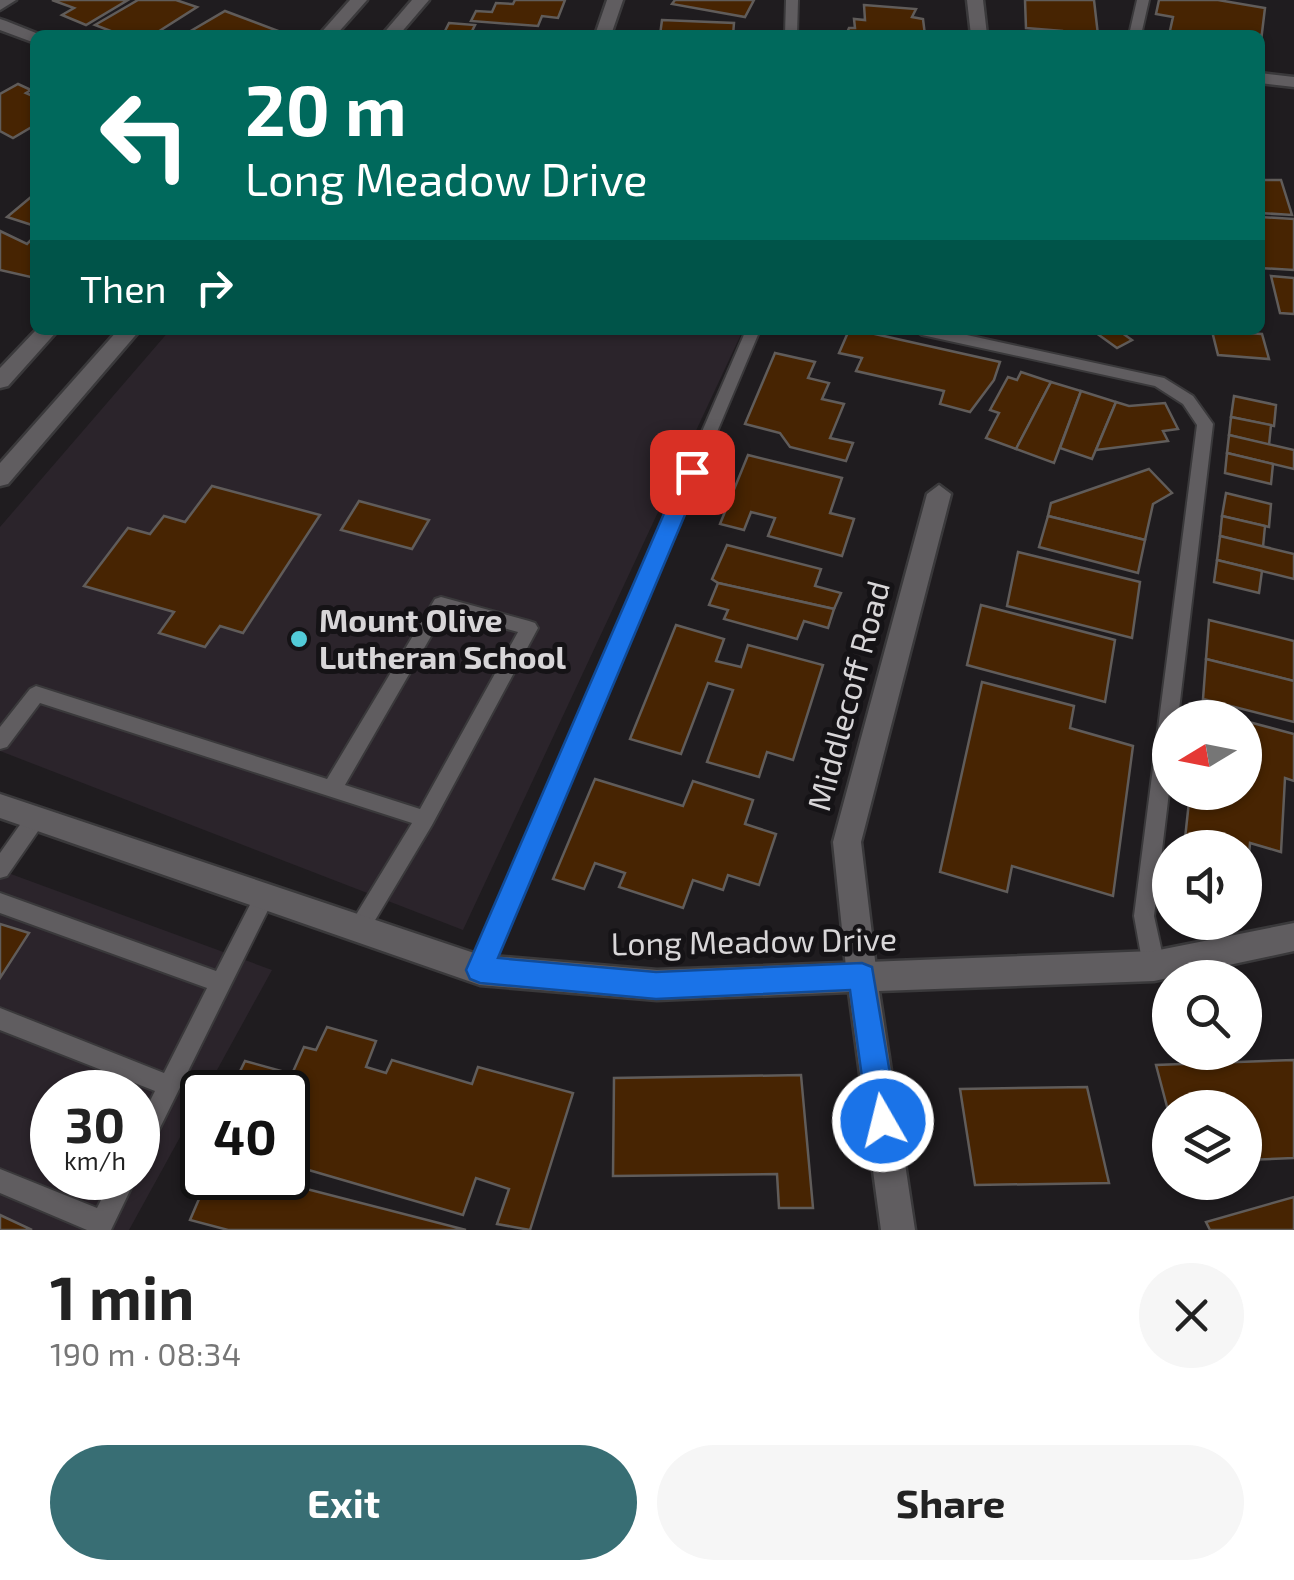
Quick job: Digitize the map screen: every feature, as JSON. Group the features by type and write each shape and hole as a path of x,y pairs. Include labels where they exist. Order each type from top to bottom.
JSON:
{"street":[{"path":"0,4 8,0"},
{"path":"332,30 359,0"},
{"path":"394,30 421,0"},
{"path":"605,30 615,0"},
{"path":"975,0 978,30"},
{"path":"0,24 30,36"},
{"path":"1265,79 1294,82"},
{"path":"0,381 43,335"},
{"path":"0,478 126,335"},
{"name":"Middlecoff Road","path":"898,1230 847,842 939,494"},
{"name":"Long Meadow Drive","path":"0,806 480,970 656,986 1152,966"},
{"name":"Long Meadow Drive","path":"1182,960 1294,936"}],"lane":[{"path":"791,30 792,0"},
{"path":"1135,30 1143,0"},
{"path":"480,970 751,335"},
{"path":"945,335 1159,382 1188,400 1205,424 1144,916 1153,960"},
{"path":"333,787 442,604 529,628 425,820 358,930"},
{"path":"0,741 36,694 333,787 425,820"},
{"path":"0,869 36,818"},
{"path":"160,1100 265,896"},
{"path":"0,903 220,982"},
{"path":"0,1020 167,1085"},
{"path":"0,1180 100,1226 113,1200"}],"shaded area":[{"name":"Mount Olive Lutheran School","path":"166,335 741,335 463,930 0,751 0,527"},
{"path":"0,870 272,970 217,1070 180,1070 180,1137 160,1174 160,1070 30,1070 30,1200 146,1200 129,1230 0,1230"}],"building":[{"path":"52,0 128,0 86,25 62,15 74,8"},
{"path":"138,0 176,0 197,7 161,30 108,30 95,25"},
{"path":"515,0 565,0 558,18 542,16 538,26 471,21 476,11 492,12 496,3 513,4"},
{"path":"675,0 754,0 745,17 672,4"},
{"path":"1025,0 1094,0 1097,30 1026,28"},
{"path":"1159,0 1218,0 1265,8 1262,30 1170,30 1173,17 1156,14"},
{"path":"864,5 916,9 912,17 923,19 924,30 848,30 855,28 854,19 865,20"},
{"path":"225,11 275,30 193,30"},
{"path":"662,20 734,23 733,30 661,30"},
{"path":"449,23 475,25 472,30 446,30"},
{"path":"18,84 30,90 26,93 30,95 30,128 13,138 0,131 0,94"},
{"path":"1265,180 1281,180 1292,215 1265,213"},
{"path":"30,198 30,224 7,217"},
{"path":"1265,217 1294,219 1294,270 1265,268"},
{"path":"0,231 27,244 30,241 30,277 0,270"},
{"path":"1271,276 1294,278 1294,314 1280,313"},
{"path":"847,335 879,335 1000,362 994,380 970,412 940,404 944,391 856,371 862,358 839,353"},
{"path":"1099,335 1125,335 1132,340 1117,348"},
{"path":"1213,335 1262,335 1269,359 1218,355"},
{"path":"775,353 815,362 808,378 829,383 822,399 844,404 830,438 853,443 846,461 790,447 780,433 745,424"},
{"path":"1021,372 1051,382 1016,449 986,438 999,413 990,410 1008,377 1017,380"},
{"path":"1051,382 1081,391 1054,463 1016,449"},
{"path":"1081,391 1116,402 1092,459 1060,448"},
{"path":"1234,396 1276,405 1274,426 1231,417"},
{"path":"1116,402 1129,406 1165,403 1178,429 1163,431 1168,441 1096,450"},
{"path":"1231,417 1271,425 1269,445 1229,435"},
{"path":"1229,435 1294,450 1294,469 1227,453"},
{"path":"1227,453 1273,464 1271,484 1225,473"},
{"path":"748,455 842,478 830,513 854,519 842,556 768,536 775,518 751,512 744,530 720,524"},
{"path":"1149,469 1172,493 1153,504 1145,540 1048,516 1051,503"},
{"path":"212,486 320,515 243,633 220,626 205,647 159,633 174,612 84,586 128,528 150,534 164,516 185,522"},
{"path":"1226,493 1271,504 1269,527 1222,516"},
{"path":"359,501 429,520 412,549 341,530"},
{"path":"1048,516 1145,540 1138,573 1039,547"},
{"path":"1222,516 1265,526 1263,547 1220,536"},
{"path":"1220,536 1294,554 1294,579 1217,560"},
{"path":"727,545 821,569 815,586 841,593 834,609 718,583 712,579"},
{"path":"1018,552 1140,582 1132,638 1007,606"},
{"path":"1217,560 1262,571 1259,593 1214,582"},
{"path":"718,583 834,609 828,628 804,621 797,639 724,619 728,610 709,605"},
{"path":"981,605 1115,640 1105,702 967,665"},
{"path":"1209,620 1294,641 1294,681 1206,659"},
{"path":"676,625 724,639 716,661 741,667 748,645 823,665 793,760 767,752 759,777 707,762 733,690 708,683 681,754 630,739"},
{"path":"1206,659 1294,681 1294,722 1262,714 1262,700 1203,699"},
{"path":"982,682 1074,706 1070,728 1133,746 1113,896 1012,866 1007,892 940,872"},
{"path":"1262,726 1294,734 1294,781 1285,778 1281,852 1262,846 1262,830 1186,830 1188,810 1262,810"},
{"path":"595,779 683,806 693,781 753,800 745,824 776,834 759,885 728,875 723,890 693,880 683,908 619,887 625,873 595,863 584,889 553,879"},
{"path":"0,924 29,933 0,978"},
{"path":"327,1027 376,1041 366,1067 386,1073 392,1060 472,1084 478,1067 573,1093 530,1230 497,1224 509,1189 476,1178 463,1215 310,1170 310,1070 294,1070 304,1047 316,1050"},
{"path":"1294,1060 1294,1158 1262,1159 1262,1090 1163,1090 1157,1070 1262,1070 1262,1061"},
{"path":"245,1061 278,1070 241,1070"},
{"path":"801,1075 813,1208 779,1208 777,1174 613,1176 614,1078"},
{"path":"1087,1087 1109,1183 975,1185 960,1089"},
{"path":"310,1190 466,1230 228,1230 190,1220 199,1200 310,1200"},
{"path":"1294,1197 1294,1230 1210,1230 1206,1222"},
{"path":"0,1215 32,1230 0,1230"}],"place":[{"name":"Mount Olive Lutheran School","path":"299,639"}],"route":[{"path":"692,472 480,970 656,986 862,976 883,1121"}]}
